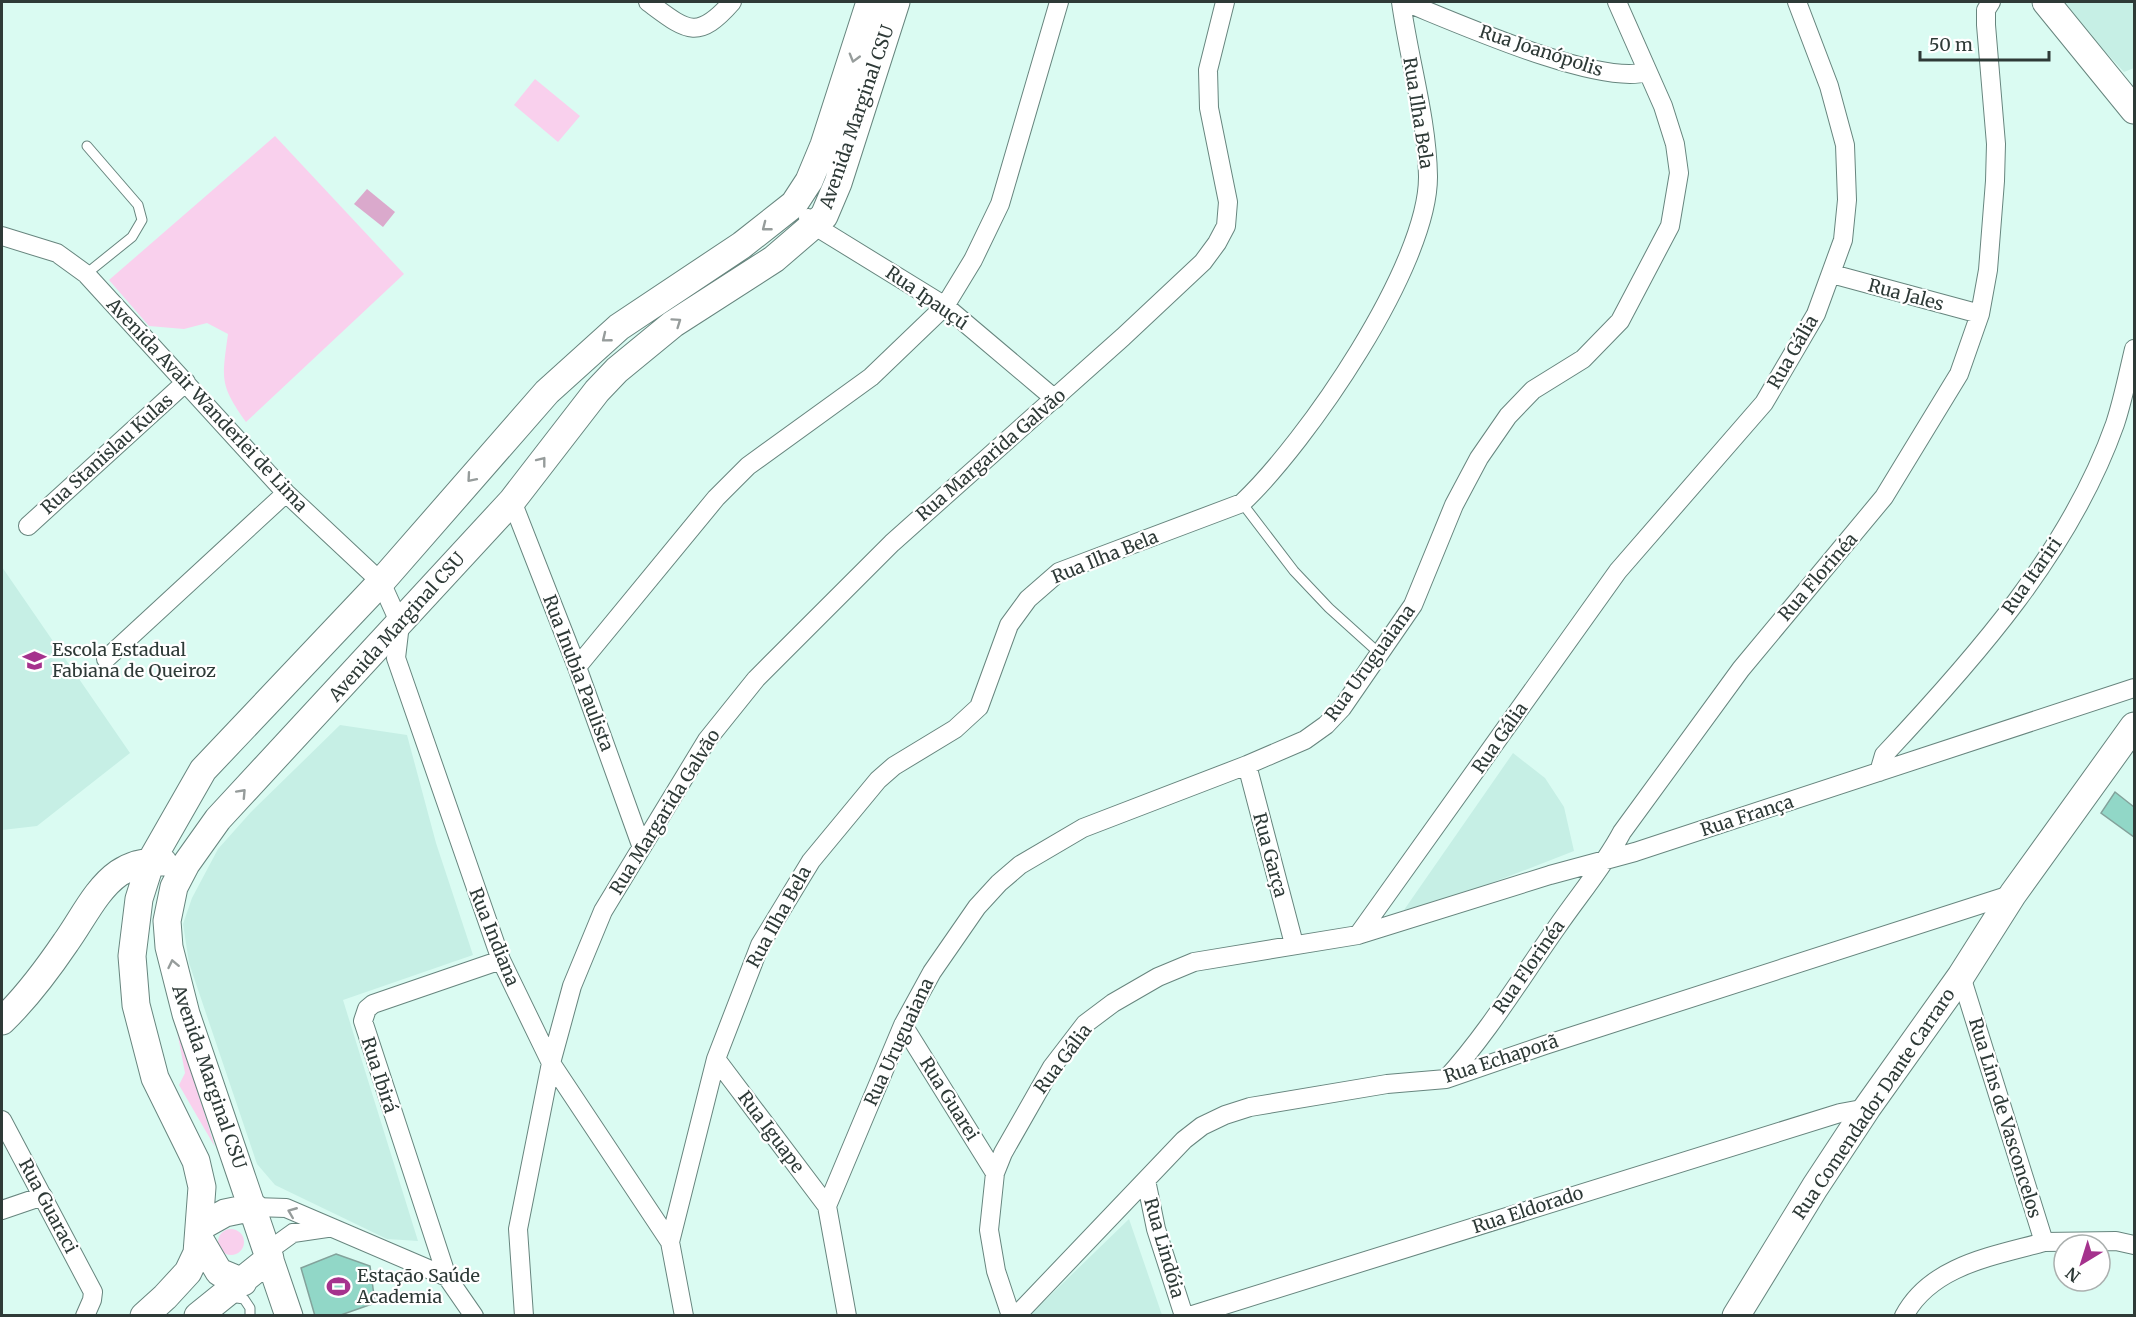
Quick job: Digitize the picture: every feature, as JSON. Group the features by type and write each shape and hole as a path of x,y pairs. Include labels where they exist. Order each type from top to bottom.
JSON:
{"main road":[{"name":"Avenida Marginal CSU","path":"289,1316 254,1207 186,1014 169,947 167,921 174,887 186,864 218,819 390,603 547,392 587,353 646,308 742,245 794,204 824,145 870,2"},
{"name":"Avenida Marginal CSU","path":"144,1316 188,1272 197,1253 202,1187 196,1161 155,1078 136,1005 132,956 139,899 151,861 203,770 390,603 512,501 597,391 617,370 673,324 774,259 815,226 830,204 838,183 896,2"},
{"path":"2046,2 2134,110"},
{"name":"Rua Comendador Dante Carraro","path":"1736,1316 1867,1108 1961,976 2013,894 2134,726"},
{"path":"2,1021 39,979 102,890 118,874 151,861 186,864"},
{"path":"243,1282 219,1272 200,1232 225,1213 254,1207"},
{"path":"207,1309 243,1282 269,1255"}],"street":[{"path":"648,2 678,24 702,27 715,22 732,2"},
{"path":"577,667 709,507 748,466 871,377 945,306 973,260 1000,204 1059,2"},
{"name":"Rua Margarida Galvão","path":"524,1316 519,1229 551,1063 572,986 603,911 641,845 707,740 756,679 892,543 1081,376 1203,261 1226,226 1228,202 1209,108 1208,70 1225,2"},
{"name":"Rua Joanópolis","path":"1403,2 1520,48 1615,74 1633,76 1646,72"},
{"name":"Rua Ilha Bela","path":"684,1316 670,1242 716,1059 756,954 811,861 878,780 894,766 955,729 979,707 1009,625 1028,599 1059,572 1242,502 1263,483 1287,453 1354,357 1403,273 1420,228 1428,178 1423,123 1403,2"},
{"name":"Rua Uruguaiana","path":"827,1206 903,1025 932,972 977,908 999,883 1020,865 1083,828 1247,765 1305,740 1326,725 1342,708 1413,605 1454,505 1479,458 1508,416 1533,390 1583,359 1620,321 1670,226 1679,173 1675,144 1663,106 1617,2"},
{"name":"Rua Gália","path":"1011,1316 996,1270 989,1230 995,1173 1008,1143 1052,1067 1085,1024 1113,1003 1158,977 1194,962 1358,935 1618,571 1764,403 1816,314 1843,240 1847,200 1845,145 1830,86 1797,2"},
{"name":"Rua Florinéa","path":"1446,1079 1471,1051 1573,904 1607,860 1622,832 1741,669 1884,497 1959,374 1980,314 1988,270 1996,144 1986,25 1986,10 1991,2"},
{"name":"Rua Ipauçú","path":"794,204 815,226 945,306 1055,399"},
{"name":"Avenida Avair Wanderlei de Lima","path":"2,236 57,253 86,274 390,603"},
{"name":"Rua Jales","path":"1832,274 1980,314"},
{"name":"Rua Itariri","path":"1879,772 1884,755 1981,647 2065,527 2115,424 2134,349"},
{"name":"Rua Stanislau Kulas","path":"28,526 186,382"},
{"path":"106,659 286,493"},
{"name":"Rua Inubia Paulista","path":"512,501 577,667 641,845"},
{"name":"Rua Indiana","path":"390,603 396,658 501,960 551,1063 670,1242"},
{"name":"Rua França","path":"1358,935 1400,920 1607,860 2134,687"},
{"name":"Rua Garça","path":"1247,765 1294,944"},
{"name":"Rua Echaporã","path":"1016,1316 1184,1140 1202,1126 1225,1115 1250,1107 1387,1084 1446,1079 2013,894"},
{"name":"Rua Ibirá","path":"474,1316 447,1277 363,1021 367,1009 373,1004 501,960"},
{"name":"Rua Lins de Vasconcelos","path":"1904,1316 1921,1293 1942,1276 1972,1262 2044,1242 1961,976"},
{"name":"Rua Guarei","path":"903,1025 995,1173"},
{"name":"Rua Iguape","path":"716,1059 827,1206"},
{"name":"Rua Eldorado","path":"1189,1316 1840,1113 1867,1108"},
{"name":"Rua Guaraci","path":"2,1120 93,1292 85,1316"},
{"name":"Rua Lindóia","path":"1146,1180 1156,1229 1184,1316"},
{"path":"2,1210 44,1196"},
{"path":"827,1206 847,1316"},
{"path":"254,1207 286,1208 327,1228 447,1277"},
{"path":"269,1255 293,1233 327,1228"},
{"path":"2044,1242 2116,1241 2134,1245"}],"lane":[{"path":"86,274 132,237 142,220 138,205 87,146"},
{"path":"1242,502 1294,571 1329,608 1380,654"},
{"path":"207,1309 233,1296 244,1299 250,1308 249,1316"}],"shaded area":[{"path":"2059,2 2134,2 2134,68 2124,72"},
{"path":"535,79 580,116 558,142 514,105"},
{"path":"275,136 404,274 246,422 231,399 225,381 224,361 228,334 207,323 184,329 149,326 109,280"},
{"path":"367,189 395,212 383,227 354,204"},
{"name":"Escola Estadual Fabiana de Queiroz","path":"2,567 130,753 37,826 2,830"},
{"path":"340,725 407,735 436,843 473,955 343,1000 418,1241 387,1239 275,1185 257,1164 189,963 183,924 192,898 218,849 251,812"},
{"path":"1513,753 1545,778 1564,807 1574,851 1445,901 1404,910"},
{"path":"174,1015 215,1147 179,1085 185,1073"},
{"path":"1129,1219 1162,1315 1030,1315"},
{"path":"231,1229 240,1233 244,1242 240,1251 231,1255 222,1251 218,1242 222,1233"}],"building":[{"path":"2115,792 2134,807 2134,837 2101,813"},
{"name":"Estação Saúde Academia","path":"336,1254 370,1266 375,1303 338,1316 315,1316 301,1268"}],"place":[{"name":"Escola Estadual Fabiana de Queiroz","path":"34,660"},
{"name":"Estação Saúde Academia","path":"339,1286"}]}
